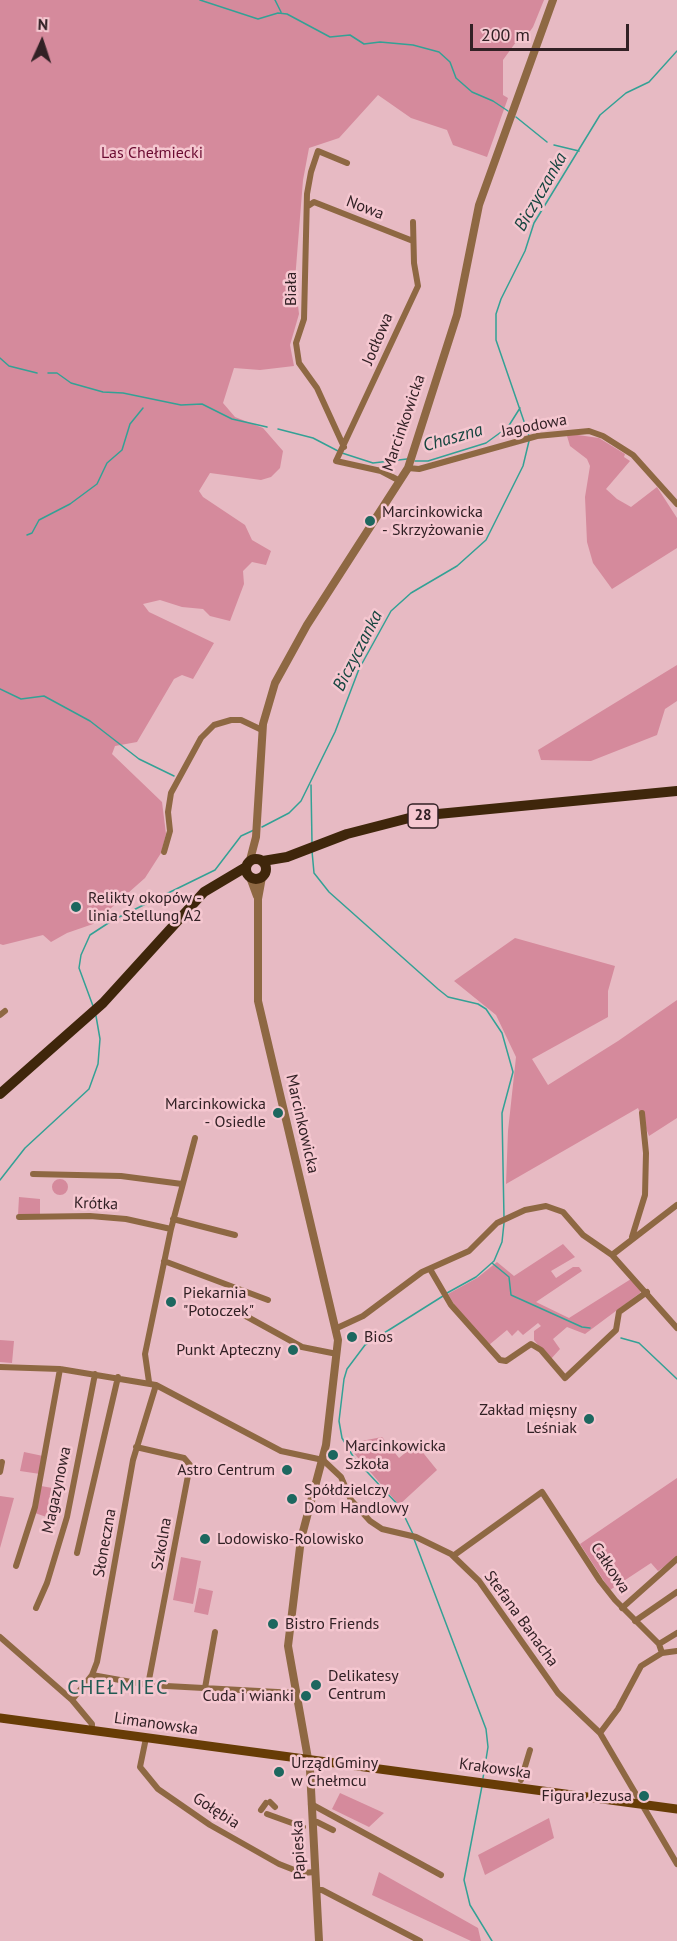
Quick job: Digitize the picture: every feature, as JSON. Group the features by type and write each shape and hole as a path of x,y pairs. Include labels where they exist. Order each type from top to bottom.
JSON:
{"main road":[{"name":"28","path":"0,1094 103,1003 195,901 229,877 325,842 396,820 677,791"},
{"name":"Limanowska","path":"0,1718 308,1758"},
{"name":"Krakowska","path":"308,1758 677,1809"}],"street":[{"name":"Marcinkowicka","path":"308,1758 288,1646 289,1627 301,1539 323,1460 337,1354 337,1328 258,1000 256,837 262,730 280,669 400,481 409,462 457,315 479,205 553,0"},
{"name":"Biała","path":"340,454 317,388 299,363 296,343 304,319 303,280 309,180 318,151 347,163"},
{"name":"Nowa","path":"308,206 314,202 413,241"},
{"name":"Jodłowa","path":"340,454 418,286 413,222"},
{"name":"Jagodowa","path":"409,462 419,470 537,436 589,431 603,436 633,454 677,504"},
{"path":"340,454 400,481"},
{"path":"164,852 170,831 169,800 177,779 196,745 214,725 236,720 262,730"},
{"path":"632,1237 645,1195 646,1153 642,1113"},
{"path":"149,1382 145,1354 173,1219 195,1138"},
{"name":"Krótka","path":"33,1174 122,1176 182,1184"},
{"path":"612,1255 632,1237 677,1205"},
{"path":"337,1328 352,1323 430,1269 469,1251 505,1219 546,1206 557,1208 589,1240 612,1255 677,1328"},
{"name":"Krótka","path":"19,1217 90,1216 126,1219 171,1229"},
{"path":"173,1219 235,1235"},
{"path":"165,1261 268,1300"},
{"path":"430,1269 445,1295 500,1360 506,1361 531,1344 541,1350 566,1378 616,1330 619,1312 646,1292"},
{"path":"233,1309 302,1347 337,1354"},
{"path":"1,1369 60,1369 149,1382 281,1451 323,1460"},
{"name":"Magazynowa","path":"16,1566 35,1507 60,1369"},
{"name":"Magazynowa","path":"36,1608 47,1583 67,1517 95,1374"},
{"name":"Magazynowa","path":"77,1552 118,1377"},
{"name":"Słoneczna","path":"72,1700 92,1675 97,1662 136,1447 156,1385"},
{"name":"Szkolna","path":"136,1447 184,1458 190,1465 148,1685"},
{"name":"Stefana Banacha","path":"323,1460 341,1477 346,1492 370,1521 382,1529 414,1537 453,1556 479,1581 558,1693 600,1733 645,1805 677,1864"},
{"path":"0,1472 2,1462"},
{"name":"Całkowa","path":"453,1556 542,1492 600,1581 622,1608 659,1644 662,1653"},
{"path":"622,1608 677,1559"},
{"path":"635,1621 677,1592"},
{"path":"205,1688 215,1632"},
{"path":"659,1644 677,1633"},
{"path":"0,1637 72,1700 92,1724 92,1730"},
{"path":"600,1733 618,1708 640,1666 662,1653 677,1651"},
{"path":"92,1675 148,1685 296,1693"},
{"name":"Gołębia","path":"146,1738 140,1767 158,1789 210,1826 279,1864 302,1873 315,1872"},
{"path":"521,1780 530,1750"},
{"name":"Papieska","path":"308,1758 319,1941"},
{"path":"271,1804 264,1812 303,1827"},
{"path":"311,1804 441,1875"},
{"path":"317,1822 333,1830"},
{"path":"316,1890 322,1890 420,1941"}],"green space":[{"name":"Las Chełmiecki","path":"0,0 544,0 533,27 528,34 521,35 503,60 503,95 508,98 487,157 453,145 447,130 411,118 378,95 339,138 309,148 303,180 295,280 299,314 290,345 294,366 260,370 234,368 223,403 235,417 263,428 283,451 280,468 271,477 261,480 210,473 199,491 203,497 245,525 252,540 271,551 266,565 252,562 243,571 244,584 230,621 210,616 203,609 182,607 160,600 143,604 149,612 214,643 193,679 182,675 174,679 137,742 115,746 112,754 162,802 166,834 161,853 145,878 93,924 67,933 51,942 43,935 3,945 0,944"},
{"path":"571,434 599,438 625,454 624,457 630,461 606,489 617,499 631,507 657,487 677,518 677,548 612,589 593,563 587,542 585,497 590,466 587,459 570,446 567,436"},
{"path":"677,665 677,701 665,709 657,735 591,761 541,760 538,750"},
{"path":"515,938 615,966 608,991 608,1017 532,1059 548,1085 677,1000 677,1118 649,1136 638,1108 506,1184 508,1131 516,1057 496,1015 454,981"},
{"path":"60,1179 68,1187 60,1195 52,1187"},
{"path":"19,1197 40,1199 40,1214 18,1215"},
{"path":"563,1244 575,1257 551,1271 556,1278 573,1267 579,1267 582,1271 536,1302 569,1318 631,1279 641,1289 640,1293 585,1334 567,1327 553,1339 560,1349 550,1360 534,1340 534,1331 541,1326 538,1323 523,1335 518,1330 512,1336 507,1330 489,1345 460,1314 448,1294 477,1278 497,1262 514,1276"},
{"path":"0,1340 14,1341 12,1363 0,1362"},
{"path":"382,1437 399,1458 416,1444 437,1470 399,1505 346,1444"},
{"path":"24,1452 43,1456 40,1474 20,1471"},
{"path":"677,1478 677,1557 658,1571 651,1563 610,1590 580,1544"},
{"path":"41,1486 58,1489 52,1519 35,1513"},
{"path":"0,1496 14,1498 0,1548"},
{"path":"181,1557 201,1561 193,1604 173,1600"},
{"path":"199,1588 213,1591 208,1615 194,1612"},
{"path":"340,1793 384,1813 369,1827 332,1809"},
{"path":"549,1818 554,1838 485,1875 478,1855"},
{"path":"379,1872 478,1928 481,1941 471,1941 372,1895"}],"waterway":[{"path":"200,0 258,19 278,13 287,14 330,37 350,35 364,44 380,42 413,45 439,52 450,62 456,78 472,92 493,101 508,111"},
{"path":"275,0 281,12"},
{"name":"Biczyczanka","path":"529,436 496,340 496,314 501,299 525,251 534,223 600,115 626,93 649,82 677,51"},
{"path":"516,117 547,142"},
{"path":"554,145 579,151"},
{"name":"Chaszna","path":"0,358 9,366 37,373"},
{"name":"Chaszna","path":"48,373 57,373 71,383 103,392 123,393 181,405 202,404 232,419 267,427"},
{"path":"27,535 32,533 39,520 70,504 97,484 107,463 122,450 130,424 143,408"},
{"name":"Chaszna","path":"415,461 428,461 486,443 508,427 520,408"},
{"name":"Chaszna","path":"278,429 313,438 338,451"},
{"name":"Biczyczanka","path":"262,827 289,813 301,801 335,732 359,669 391,611 411,593 457,566 486,540 523,466 529,441"},
{"name":"Chaszna","path":"342,453 373,463 407,459"},
{"path":"0,689 21,699 44,696 90,721 139,759 174,776"},
{"path":"311,785 312,843"},
{"name":"Biczyczanka","path":"93,1006 79,968 81,955 90,935 113,920 215,870 241,836 254,830"},
{"path":"312,851 314,873 329,892 448,997 478,1004 486,1009 502,1033 513,1072 502,1113 504,1218"},
{"name":"Biczyczanka","path":"0,1180 25,1148 89,1089 98,1064 100,1039 96,1016"},
{"path":"447,1293 476,1277 494,1261 502,1242 504,1223"},
{"path":"492,1263 509,1277 511,1295 582,1327 590,1328"},
{"path":"413,1534 400,1507 354,1458 342,1438 339,1421 344,1379 347,1369 365,1345 443,1296"},
{"path":"621,1338 639,1343 677,1379"},
{"path":"414,1539 486,1729 488,1747 483,1778"},
{"path":"482,1786 464,1880 470,1905 492,1941"}],"place":[{"name":"Marcinkowicka - Skrzyżowanie","path":"370,521"},
{"name":"Relikty okopów - linia Stellung A2","path":"76,907"},
{"name":"Marcinkowicka - Osiedle","path":"278,1113"},
{"name":"Piekarnia \"Potoczek\"","path":"171,1302"},
{"name":"Bios","path":"352,1337"},
{"name":"Punkt Apteczny","path":"293,1350"},
{"name":"Zakład mięsny Leśniak","path":"589,1419"},
{"name":"Marcinkowicka Szkoła","path":"333,1455"},
{"name":"Astro Centrum","path":"287,1470"},
{"name":"Spółdzielczy Dom Handlowy","path":"292,1499"},
{"name":"Lodowisko-Rolowisko","path":"205,1539"},
{"name":"Bistro Friends","path":"273,1624"},
{"name":"Delikatesy Centrum","path":"316,1685"},
{"name":"Cuda i wianki","path":"306,1696"},
{"name":"Urząd Gminy w Chełmcu","path":"279,1772"},
{"name":"Figura Jezusa","path":"644,1796"}],"district":[{"name":"CHEŁMIEC","path":"118,1688"}]}
